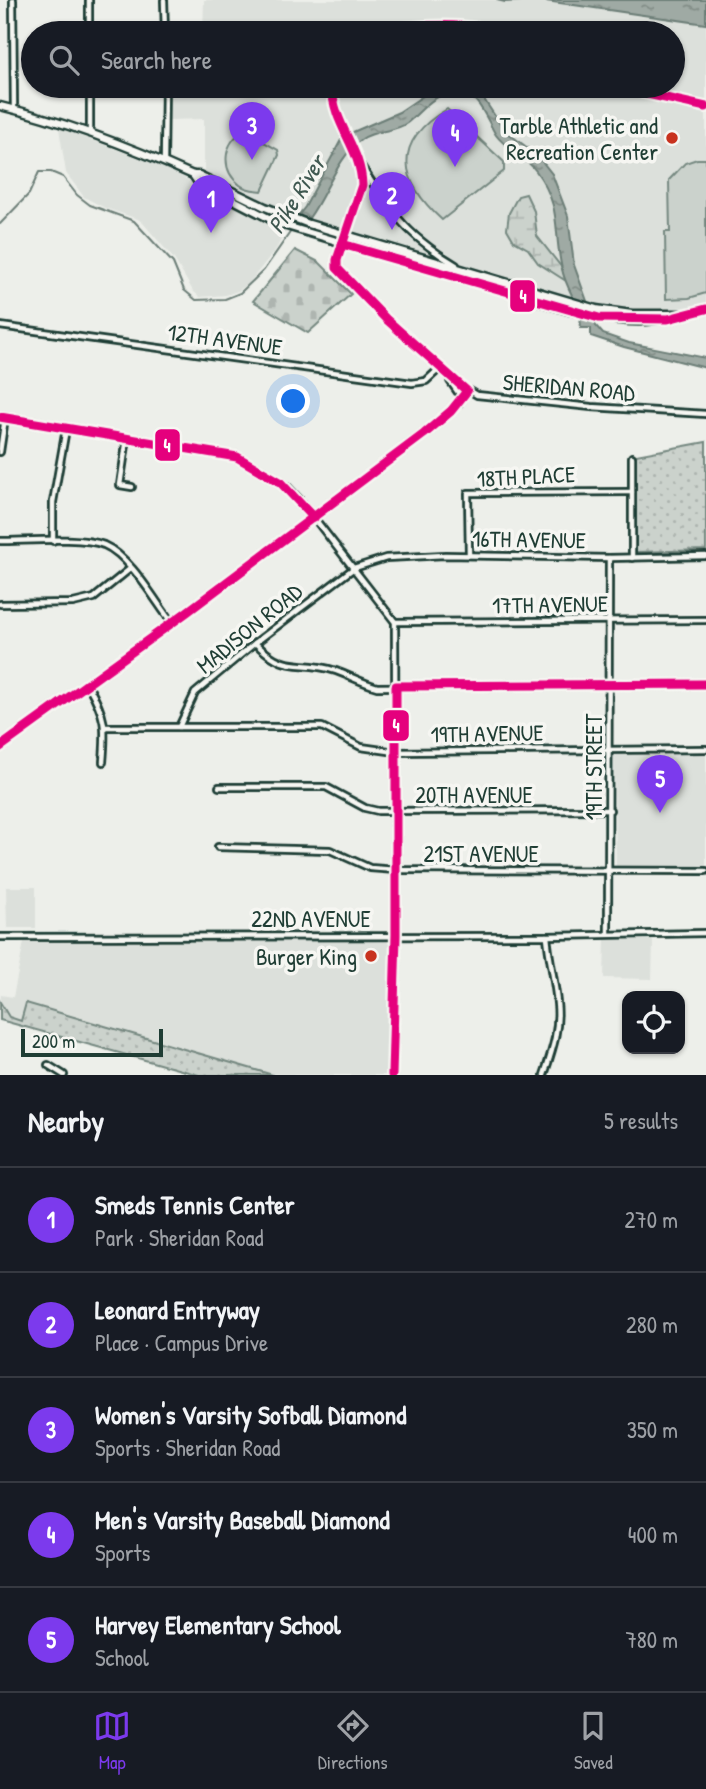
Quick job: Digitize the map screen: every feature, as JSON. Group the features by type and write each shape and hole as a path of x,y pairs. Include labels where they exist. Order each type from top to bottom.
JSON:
{"main road":[{"path":"0,106 90,133 193,175 200,175 286,216 309,224 567,301 596,309 632,314 680,314 706,309"},
{"path":"193,175 197,181 280,224 569,311 599,318 649,320 668,319 680,314"}],"street":[{"path":"13,0 14,109"},
{"path":"89,0 89,21"},
{"path":"164,0 165,21"},
{"path":"90,98 90,133"},
{"path":"164,162 165,98"},
{"path":"333,98 334,113 364,172 399,219 439,254 467,272"},
{"path":"666,98 706,107"},
{"name":"SHERIDAN ROAD","path":"364,172 337,260 340,273 448,377 467,391 499,399 706,414"},
{"name":"12TH AVENUE","path":"0,326 412,383 426,382 440,369"},
{"path":"448,377 459,394 459,404"},
{"path":"0,747 89,685 314,518 459,404 467,391"},
{"path":"0,452 3,418 227,454 250,463 287,486 395,622 397,935 392,1075"},
{"path":"53,541 53,502 66,429"},
{"path":"127,438 120,485 132,487"},
{"path":"632,457 632,558"},
{"name":"18TH PLACE","path":"469,555 468,493 632,492"},
{"path":"0,541 102,544 131,568 172,623"},
{"name":"16TH AVENUE","path":"354,568 386,558 469,555 609,558 706,556"},
{"name":"19TH STREET","path":"608,934 609,558"},
{"path":"0,604 73,603 94,598 131,568"},
{"name":"MADISON ROAD","path":"179,727 195,693 255,643 354,568"},
{"name":"17TH AVENUE","path":"395,622 706,620"},
{"path":"255,643 269,657 288,665 335,671 377,687 706,684"},
{"path":"89,685 101,707 106,727 103,762"},
{"name":"19TH AVENUE","path":"106,727 322,727 361,747 396,752 706,750"},
{"name":"20TH AVENUE","path":"219,787 326,787 365,808 396,812 610,810"},
{"name":"21ST AVENUE","path":"218,847 330,850 370,868 396,870 706,871"},
{"name":"22ND AVENUE","path":"0,937 706,933"},
{"path":"544,1075 554,1048 558,1022 547,936"},
{"path":"48,1065 64,1075"}],"shaded area":[{"path":"204,0 538,0 704,23 706,303 667,310 651,316 609,315 416,261 291,221 276,249 248,284 226,295 200,297 193,291 174,259 143,223 84,197 66,173 59,128 163,167 195,184 204,174 204,119 169,120 168,98 685,98 685,21 203,21"},
{"path":"706,754 706,866 616,866 614,756"},
{"path":"6,887 36,887 36,928 7,928"},
{"path":"605,940 653,940 652,979 604,978"},
{"path":"24,942 387,942 392,946 386,1075 273,1075 27,1003 21,1021 9,1017 0,1002 1,995 13,997"}],"green space":[{"path":"447,109 504,162 504,171 442,220 417,191 407,162 409,148 417,135"},
{"path":"244,131 278,150 279,155 262,191 240,185 229,172 228,149"},
{"path":"706,159 706,293 689,298 666,299 665,232 670,232 669,180 685,163"},
{"path":"526,194 534,211 537,236 562,268 566,281 538,263 528,249 514,241 507,229 509,213 518,196"},
{"path":"295,250 319,262 351,294 308,333 253,301"},
{"path":"706,442 706,550 636,552 636,455"},
{"path":"0,1002 9,1017 21,1021 26,1003 273,1075 199,1075 0,1020"}],"water":[{"path":"497,0 539,0 505,2"},
{"path":"539,0 706,0 706,24"},
{"path":"420,98 437,98 402,126 362,139 339,165 309,218 298,216 341,140 399,112"},
{"path":"472,98 483,98 504,130 537,155 552,174 568,216 574,265 596,326 603,334 629,343 706,358 706,368 624,347 591,336 591,328 581,328 579,313 563,273 554,210 545,185 532,166 496,135"}],"waterway":[{"name":"Pike River","path":"0,224 29,194 39,172 51,172 63,177 77,195 90,205 134,221 173,263 184,290 196,300 225,299 240,293 264,270 291,231"}],"transit line":[{"name":"4","path":"0,747 187,612 424,434 451,411 467,391 386,319 337,268 337,260 362,185 357,159 337,113 334,98"},
{"name":"4","path":"666,98 706,107"},
{"name":"4","path":"342,244 599,318 668,319 706,309"},
{"name":"4","path":"0,417 237,457 280,482 314,518"},
{"name":"4","path":"392,1075 396,935 396,686 706,684"}],"place":[{"name":"Tarble Athletic and Recreation Center","path":"672,138"},
{"name":"Women's Varsity Sofball Diamond","path":"252,160"},
{"name":"Men's Varsity Baseball Diamond","path":"455,167"},
{"name":"Leonard Entryway","path":"392,230"},
{"name":"Smeds Tennis Center","path":"211,233"},
{"name":"Harvey Elementary School","path":"660,813"},
{"name":"Burger King","path":"371,956"}]}
